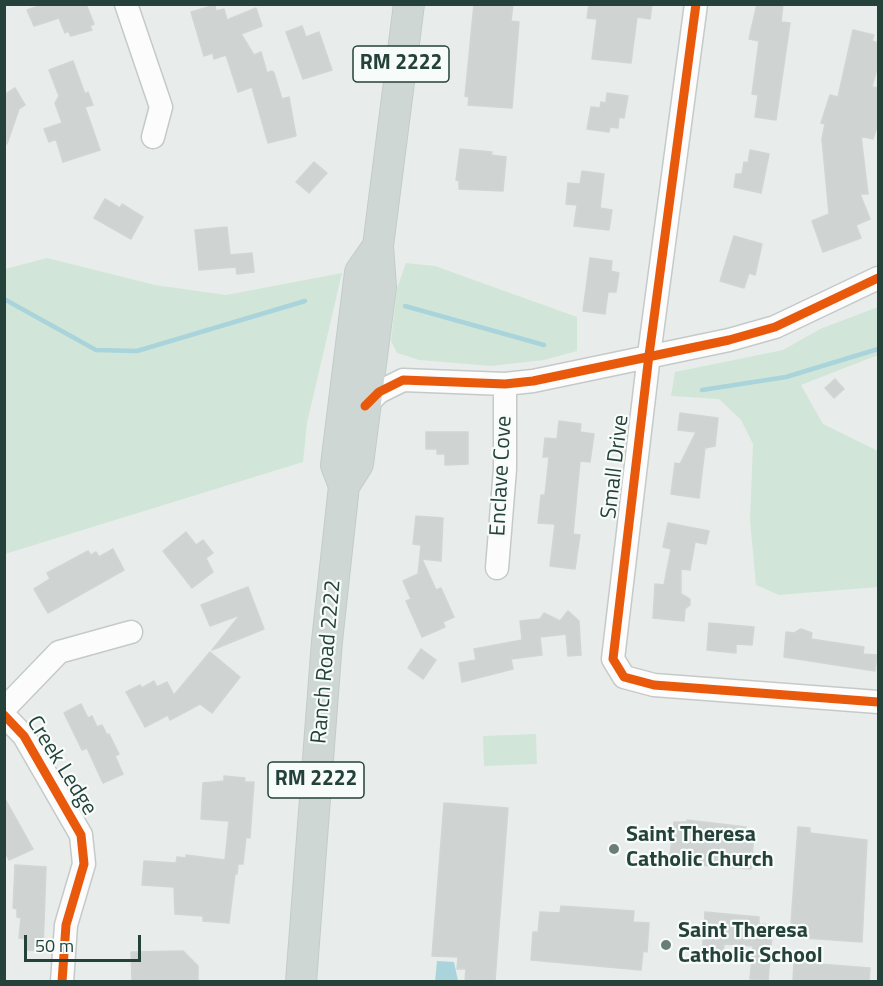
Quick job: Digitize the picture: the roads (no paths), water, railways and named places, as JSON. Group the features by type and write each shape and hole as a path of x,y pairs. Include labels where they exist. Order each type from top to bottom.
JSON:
{"main road":[{"name":"Ranch Road 2222","path":"301,981 327,641 344,486 358,464 381,287 378,246 409,4"},
{"name":"Ranch Road 2222","path":"344,486 336,465 360,272 378,246"}],"street":[{"path":"126,4 161,107 153,137"},
{"name":"Small Drive","path":"696,4 649,355 613,659 624,677 654,685 879,702"},
{"path":"365,406 379,392 403,380 505,384 534,381 729,340 775,327 879,278"},
{"path":"372,351 379,361 403,380"},
{"name":"Enclave Cove","path":"497,568 505,469 505,384"},
{"path":"4,709 59,652 131,632"},
{"name":"Creek Ledge","path":"4,715 24,736 81,835 84,864 66,925 62,981"}],"water":[{"path":"437,961 454,962 458,981 435,981"}],"waterway":[{"path":"4,299 96,350 137,351 305,301"},
{"path":"405,306 544,345"},
{"path":"702,390 786,377 878,349"}],"place":[{"name":"Saint Theresa Catholic Church","path":"614,849"},
{"name":"Saint Theresa Catholic School","path":"666,945"}]}
